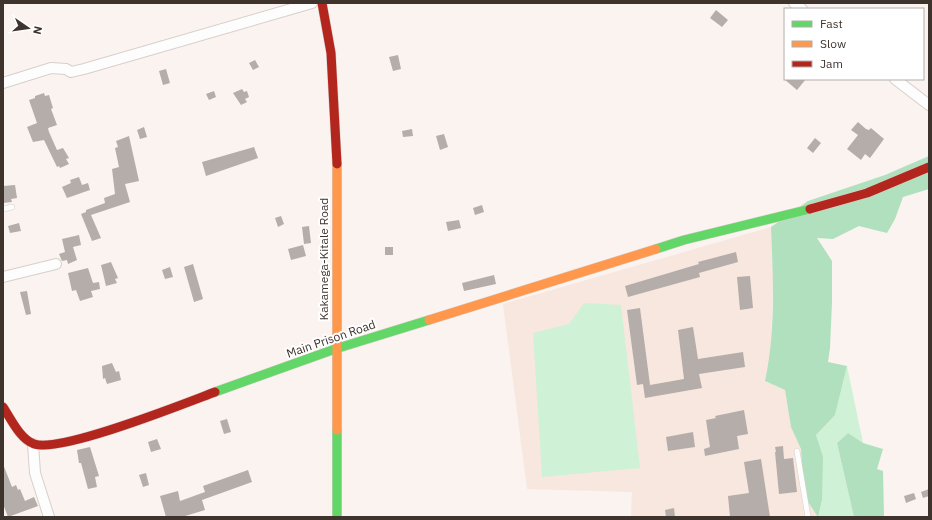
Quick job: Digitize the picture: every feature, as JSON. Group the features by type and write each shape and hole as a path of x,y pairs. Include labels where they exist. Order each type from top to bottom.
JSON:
{"main road":[{"name":"Kakamega-Kitale Road","path":"322,3 331,53 335,104 337,517"},
{"name":"Main Prison Road","path":"33,444 44,446 66,443 106,431 335,349 684,240 774,220 867,193 929,166"},
{"path":"3,408 24,438 33,444"}],"street":[{"path":"3,83 51,68 66,69 71,72 84,69 312,3"},
{"path":"896,80 929,105"},
{"path":"3,277 56,264"},
{"path":"33,444 35,473 49,517"}],"lane":[{"path":"3,209 12,207"},
{"path":"797,451 808,517"}],"shaded area":[{"path":"771,227 773,275 771,354 765,381 785,390 791,427 801,449 803,482 808,502 818,517 631,517 632,492 527,489 503,304"}],"green space":[{"path":"929,156 929,189 903,197 895,219 887,233 859,226 833,239 817,238 832,261 832,302 828,362 847,366 835,415 816,435 823,457 822,500 818,517 808,502 803,482 801,449 791,427 785,390 765,381 771,343 773,304 771,227 808,201 885,175"},
{"path":"584,303 621,305 640,468 542,477 533,333 569,324"},
{"path":"847,366 863,443 848,433 837,443 854,517 818,517 822,500 816,435 835,415"},
{"path":"848,433 863,443 883,449 877,469 883,471 884,517 854,517 837,443"}],"building":[{"path":"716,10 728,20 722,27 710,18"},
{"path":"398,55 401,69 393,71 389,57"},
{"path":"255,60 259,67 253,70 249,63"},
{"path":"166,69 170,83 163,85 159,71"},
{"path":"785,80 805,80 797,90"},
{"path":"242,89 244,92 247,91 249,97 245,99 247,102 241,105 233,93"},
{"path":"214,91 216,97 209,100 206,94"},
{"path":"44,93 45,96 49,95 53,108 51,109 57,125 48,128 49,132 57,150 63,148 69,158 66,159 69,164 60,168 59,166 57,167 44,140 33,142 27,127 37,123 29,100"},
{"path":"858,122 866,129 869,130 871,128 884,139 870,158 865,154 861,160 847,149 858,135 851,130"},
{"path":"144,127 147,137 140,139 137,130"},
{"path":"412,129 413,136 403,137 402,131"},
{"path":"444,134 448,147 440,150 436,136"},
{"path":"129,136 139,181 125,184 130,202 91,215 101,238 92,241 81,214 86,212 86,210 105,203 104,198 115,194 112,169 119,167 115,148 118,147 116,141"},
{"path":"815,138 821,143 813,153 807,148"},
{"path":"254,147 258,158 206,176 202,162"},
{"path":"79,177 82,185 88,183 90,190 67,198 62,187 71,183 70,180"},
{"path":"15,185 17,198 11,199 12,202 3,203 3,186"},
{"path":"482,205 484,212 475,215 473,208"},
{"path":"281,216 284,224 278,227 275,218"},
{"path":"459,220 461,228 448,231 446,222"},
{"path":"19,223 21,231 10,233 8,226"},
{"path":"309,226 311,243 304,244 302,227"},
{"path":"79,235 81,245 73,247 77,260 68,264 67,260 62,261 59,254 65,252 62,239"},
{"path":"303,245 306,256 291,260 288,249"},
{"path":"385,247 393,247 393,255 385,255"},
{"path":"736,252 738,262 699,273 700,277 628,297 625,286 699,264 698,262"},
{"path":"111,262 118,278 115,279 117,283 106,286 101,265"},
{"path":"193,264 203,299 194,302 184,267"},
{"path":"170,267 173,277 165,279 162,270"},
{"path":"88,268 93,283 99,282 100,289 91,291 93,297 80,301 76,290 72,291 68,273"},
{"path":"494,275 496,284 464,291 462,283"},
{"path":"750,276 753,308 740,310 737,277"},
{"path":"27,291 31,314 26,315 20,292"},
{"path":"640,308 650,385 684,379 678,330 693,327 698,359 743,352 745,367 699,374 702,388 645,398 643,384 637,385 627,310"},
{"path":"112,363 116,372 119,371 121,380 107,384 105,378 103,379 102,366"},
{"path":"744,410 748,434 737,436 739,449 705,456 704,449 710,447 706,420 716,418 715,416"},
{"path":"227,419 231,432 224,434 220,421"},
{"path":"693,432 695,447 668,451 666,437"},
{"path":"157,439 161,449 151,452 148,442"},
{"path":"783,446 784,459 793,458 797,492 779,494 775,447"},
{"path":"90,447 99,476 95,477 97,487 88,489 81,463 79,463 77,450"},
{"path":"761,459 770,517 730,517 728,496 749,493 744,462"},
{"path":"3,464 12,487 16,485 18,490 20,489 25,501 34,497 38,506 8,517 3,504"},
{"path":"248,470 252,482 202,500 205,510 182,517 166,517 160,496 178,491 180,501 205,492 203,486"},
{"path":"146,473 149,485 143,487 139,475"},
{"path":"929,489 929,496 923,498 921,492"},
{"path":"914,493 916,499 906,503 904,496"},
{"path":"674,508 675,517 666,517 665,510"}],"traffic: fast":[{"path":"656,249 684,240 810,209"},
{"path":"215,392 335,349 429,320"},
{"path":"337,430 337,517"}],"traffic: slow":[{"path":"337,164 337,430"},
{"path":"429,320 656,249"}],"traffic: jam":[{"path":"322,3 331,53 337,164"},
{"path":"810,209 867,193 929,167"},
{"path":"3,407 24,438 34,444 48,445 95,435 215,392"}]}
